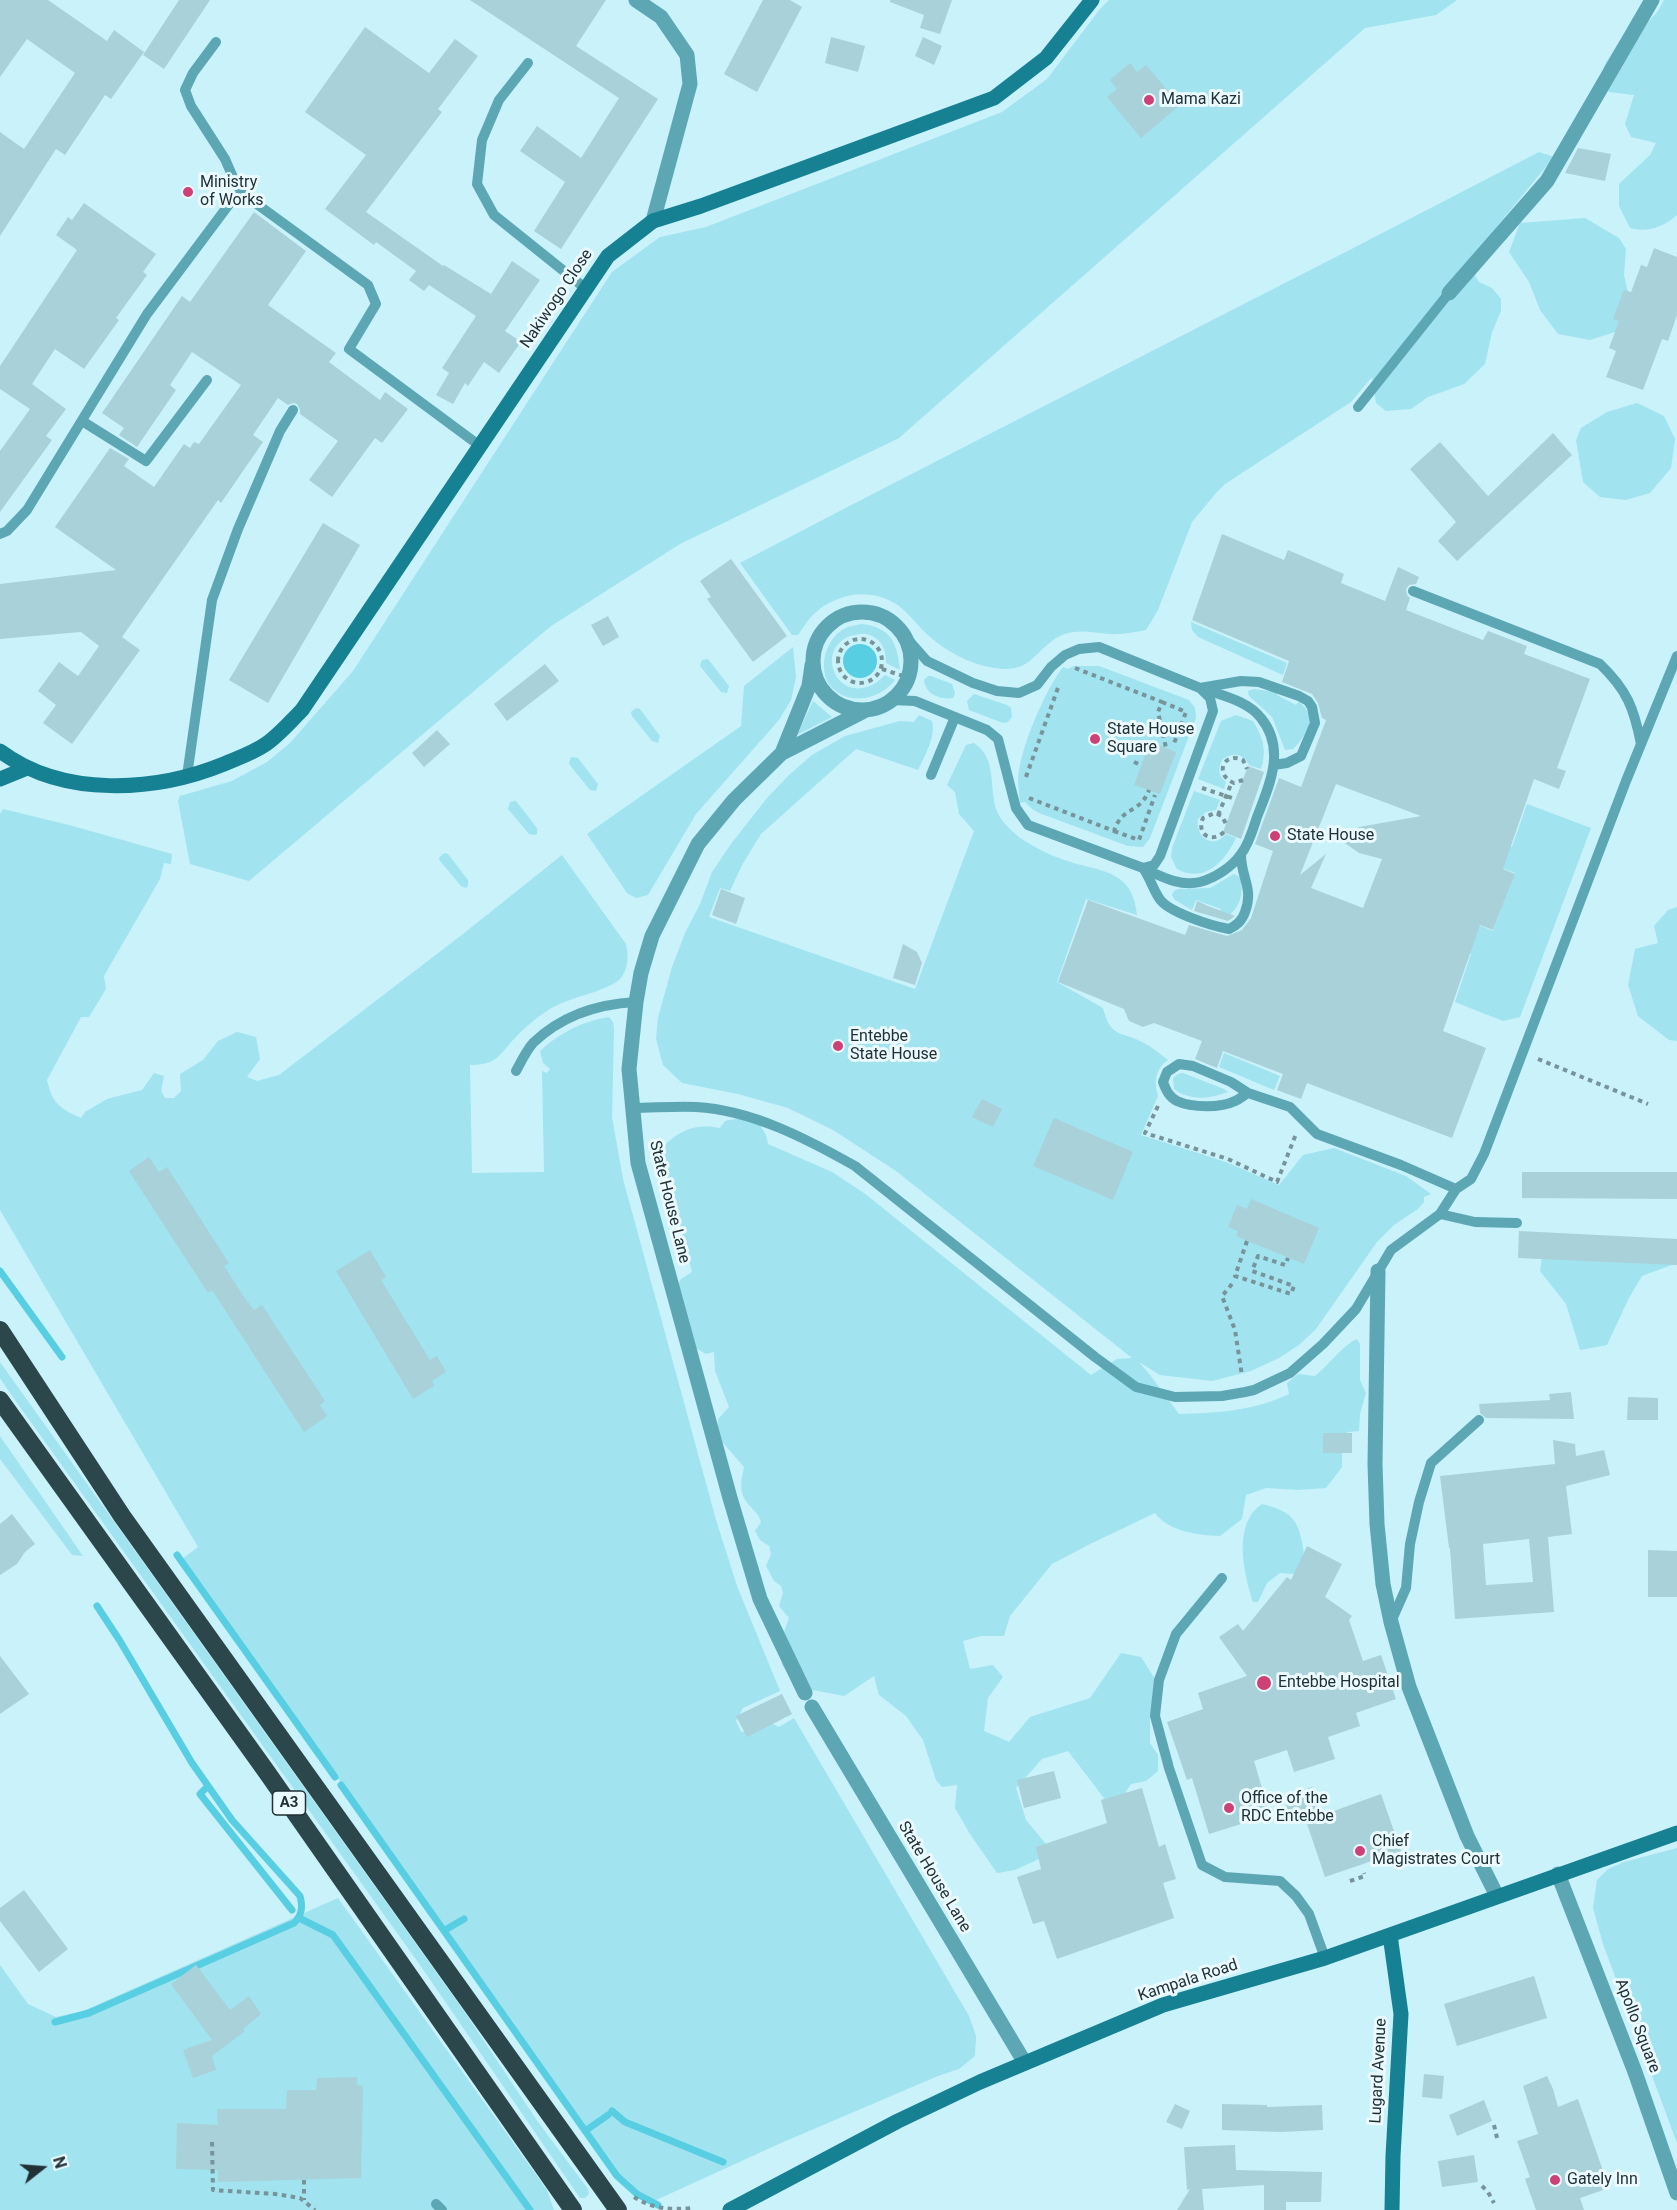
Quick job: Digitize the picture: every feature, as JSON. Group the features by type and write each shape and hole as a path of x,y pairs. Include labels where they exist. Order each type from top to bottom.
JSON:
{"highway":[{"name":"A3","path":"0,1330 122,1516 614,2204"},
{"name":"A3","path":"0,1401 266,1771 573,2210"}],"street":[{"path":"636,0 661,17 687,54 690,84 653,221"},
{"name":"Nakiwogo Close","path":"0,751 27,768 53,777 124,785 159,783 187,776 215,767 266,744 303,710 608,256 653,221 701,206 994,98 1046,58 1092,0"},
{"path":"1449,293 1547,181 1652,0"},
{"path":"859,612 885,617 896,625 904,635 910,653 909,678 904,688 892,700 879,708 864,711 782,753 803,702 813,652 825,629 846,614 859,612"},
{"path":"812,665 818,684 829,699 845,708 864,711"},
{"name":"State House Lane","path":"782,753 734,800 698,844 652,936 641,973 629,1069 638,1163 760,1599 807,1699 1025,2063"},
{"path":"0,779 27,768"},
{"path":"1378,1270 1375,1464 1377,1524 1383,1584 1409,1687 1467,1836 1497,1896"},
{"name":"Kampala Road","path":"730,2210 898,2121 1025,2063 1163,2005 1325,1958 1677,1833"},
{"name":"Apollo Square","path":"1558,1874 1635,2072 1677,2193"},
{"name":"Lugard Avenue","path":"1389,1935 1401,2014 1392,2210"}],"lane":[{"path":"216,42 193,73 185,90 191,106 225,159 239,191 368,285 376,304 349,349 480,446"},
{"path":"528,63 499,100 482,140 477,184 494,215 585,288"},
{"path":"0,534 7,531 27,510 147,314 239,191"},
{"path":"1358,407 1449,293"},
{"path":"82,421 146,460 207,380"},
{"path":"187,776 212,600 238,529 280,431 293,410"},
{"path":"1413,591 1600,664 1618,681 1629,700 1636,718 1641,744"},
{"path":"904,635 927,661 997,691 1019,693 1037,685 1062,663 1065,655 1079,649 1099,648 1247,706 1260,716 1273,741 1274,765 1273,775 1241,855 1241,863 1250,891 1249,903 1243,919 1229,929 1165,906 1143,868"},
{"path":"632,1108 697,1107 731,1113 772,1125 819,1146 855,1166 1136,1387 1175,1397 1222,1396 1254,1390 1290,1372 1323,1344 1356,1309 1391,1250 1440,1214 1456,1189 1471,1179 1484,1154 1677,656"},
{"path":"1200,688 1240,681 1259,682 1308,701 1316,723 1301,756 1287,763 1274,765"},
{"path":"1143,868 1154,865 1160,856 1213,711 1210,698 1200,688"},
{"path":"892,700 915,701 987,730 998,739 1016,792 1016,808 1028,825 1173,881 1186,883 1200,882 1222,872 1241,855"},
{"path":"931,775 955,717"},
{"path":"516,1071 532,1044 556,1025 580,1012 615,1003 636,1002"},
{"path":"1248,1093 1234,1102 1196,1105 1178,1101 1166,1089 1163,1082 1167,1072 1179,1064 1193,1066 1215,1074 1248,1093 1290,1107 1317,1134 1401,1165 1456,1189"},
{"path":"1440,1214 1475,1222 1517,1223"},
{"path":"1391,1622 1406,1588 1410,1544 1419,1502 1431,1463 1479,1420"},
{"path":"1222,1578 1176,1634 1159,1680 1155,1716 1166,1758 1202,1865 1225,1877 1280,1881 1296,1896 1309,1914 1325,1958"}],"path":[{"path":"863,638 872,641 882,655 882,669 870,682 861,684 851,682 839,669 840,650 854,639 863,638"},
{"path":"1155,795 1139,840 1016,792 1062,663 1186,712 1173,746"},
{"path":"882,669 909,678"},
{"path":"1162,702 1158,712 1166,748"},
{"path":"1243,780 1227,781 1223,775 1225,762 1231,758 1237,758 1243,760 1247,769"},
{"path":"1134,762 1142,765"},
{"path":"1218,815 1232,782"},
{"path":"1188,783 1235,799"},
{"path":"1114,831 1119,818 1144,802 1149,790"},
{"path":"1224,832 1218,837 1206,836 1201,830 1201,823 1203,818 1209,814 1222,816 1226,824"},
{"path":"1524,1052 1648,1104"},
{"path":"1166,1089 1145,1133 1228,1159 1277,1182 1301,1119"},
{"path":"1247,1241 1235,1276 1291,1294 1294,1286 1252,1271 1258,1256 1285,1265 1288,1258"},
{"path":"1232,1284 1222,1296 1235,1330 1245,1392"},
{"path":"1350,1881 1365,1876 1364,1873"},
{"path":"1494,2126 1497,2138"},
{"path":"212,2142 213,2190 275,2194 304,2200 315,2210"},
{"path":"304,2180 304,2200"},
{"path":"1482,2186 1494,2203"},
{"path":"614,2204 622,2189 655,2208 669,2210 692,2208 693,2210"}],"shaded area":[{"path":"1109,0 1457,0 1436,15 1365,28 899,438 680,544 551,626 249,881 190,864 178,801 180,796 232,781 267,762 290,743 353,671 612,272 660,237 706,227 1002,112 1047,79"},
{"path":"1664,0 1677,0 1677,215 1655,228 1643,230 1630,228 1619,206 1619,184 1650,155 1656,143 1631,137 1625,124 1634,95 1609,92 1601,75 1617,45 1642,28 1658,11"},
{"path":"1539,152 1554,157 1467,263 1479,282 1492,288 1501,299 1501,311 1492,332 1485,364 1464,384 1428,397 1411,409 1386,411 1376,403 1372,377 1351,402 1225,484 1192,522 1158,610 1146,630 1119,634 1072,632 1052,641 1021,666 1002,669 984,666 958,656 930,637 908,614 889,600 867,594 856,594 834,600 824,606 812,615 798,635 792,635 740,563 1340,255"},
{"path":"1585,218 1619,238 1626,249 1624,275 1631,306 1618,331 1590,340 1558,334 1540,310 1529,282 1509,252 1520,223"},
{"path":"1637,403 1664,416 1675,439 1671,468 1650,493 1626,500 1600,497 1583,482 1576,440 1581,428 1607,412"},
{"path":"1191,622 1287,663 1283,675 1198,637 1192,630"},
{"path":"862,624 880,629 891,638 897,652 900,670 886,663 883,647 876,638 864,634 850,636 839,643 834,652 832,662 834,672 840,680 848,686 858,688 872,685 885,675 895,680 876,695 852,698 844,696 830,686 824,669 824,659 837,634 848,627"},
{"path":"860,644 872,649 877,661 872,673 860,678 848,673 843,661 848,649"},
{"path":"793,647 796,677 791,700 779,720 696,814 648,895 636,898 627,893 587,834 741,726 744,686"},
{"path":"708,659 729,686 727,693 721,692 700,666 702,660"},
{"path":"1074,666 1099,666 1189,700 1195,708 1196,718 1150,838 1143,847 1128,846 1039,813 1025,802 1020,803 1019,770 1030,731 1056,677 1063,667 1068,669"},
{"path":"928,676 952,684 955,693 953,698 938,697 930,692 924,680"},
{"path":"1253,689 1277,692 1277,695 1296,705 1299,701 1306,709 1310,718 1308,726 1293,749 1285,750 1272,717 1249,696 1248,691"},
{"path":"974,694 1007,705 1011,708 1012,717 1008,722 1003,723 969,710 967,701"},
{"path":"813,701 832,717 797,735"},
{"path":"636,708 640,709 660,736 658,743 652,741 632,716 631,712"},
{"path":"919,715 932,721 933,727 929,746 918,770 856,749 761,834 742,865 730,891 720,888 709,917 915,989 974,831 959,814 955,792 947,785 966,745 974,743 986,756 996,809 1011,830 1038,849 1112,875 1122,881 1134,900 1137,915 1086,899 1057,982 1103,1008 1109,1025 1113,1029 1147,1045 1168,1060 1158,1072 1156,1086 1158,1096 1141,1135 1226,1162 1279,1185 1303,1155 1334,1148 1406,1176 1431,1194 1424,1197 1424,1202 1418,1209 1394,1225 1377,1242 1316,1329 1299,1345 1279,1358 1251,1371 1212,1381 1160,1375 1139,1362 1179,1414 1221,1412 1249,1408 1289,1394 1287,1383 1298,1374 1315,1376 1347,1345 1357,1339 1360,1344 1360,1380 1366,1393 1360,1414 1359,1431 1348,1432 1342,1438 1342,1467 1326,1488 1298,1490 1266,1488 1246,1495 1242,1519 1220,1536 1184,1531 1168,1524 1155,1513 1052,1564 1010,1616 1004,1636 981,1636 963,1641 970,1669 993,1665 1003,1677 988,1698 984,1731 1009,1742 1030,1717 1090,1698 1121,1653 1141,1657 1155,1679 1150,1743 1158,1755 1158,1771 1146,1781 1131,1784 1120,1801 1107,1802 1068,1751 1042,1759 1016,1788 1026,1820 1046,1844 1050,1854 1015,1870 997,1873 955,1808 957,1785 942,1787 936,1780 923,1740 906,1716 879,1695 874,1676 844,1696 797,1687 782,1665 781,1640 789,1618 779,1606 783,1593 781,1586 774,1581 766,1566 771,1554 769,1546 760,1540 755,1531 761,1522 742,1491 744,1467 718,1437 718,1419 729,1407 715,1371 714,1352 706,1354 694,1347 670,1301 681,1279 692,1272 662,1156 662,1148 688,1129 703,1126 720,1128 725,1121 740,1118 758,1122 766,1135 768,1144 832,1172 864,1193 1091,1375 1117,1359 1132,1358 896,1171 833,1130 788,1108 738,1094 682,1083 663,1065 656,1039 658,1018 672,967 712,872 731,844 767,798 812,755 845,736 900,721 914,722"},
{"path":"1236,715 1253,721 1262,738 1264,756 1261,769 1249,765 1244,758 1238,755 1231,755 1223,759 1219,772 1226,782 1224,789 1198,779 1221,721"},
{"path":"571,757 578,758 598,784 596,791 590,790 569,764"},
{"path":"1194,791 1220,800 1216,810 1206,812 1198,819 1202,836 1211,841 1221,839 1226,834 1236,838 1220,862 1205,872 1196,874 1177,869 1171,857 1172,848"},
{"path":"516,801 537,828 537,834 529,834 508,809 510,802"},
{"path":"1527,804 1591,828 1520,1017 1503,1021 1455,1002 1471,954 1416,931 1426,903 1493,931 1515,873 1446,847 1455,827 1512,847"},
{"path":"3,809 172,854 171,864 164,863 160,879 104,976 106,989 89,1017 81,1017 47,1080 54,1100 68,1112 81,1118 85,1112 107,1099 142,1090 154,1073 164,1076 161,1091 165,1098 174,1098 181,1091 180,1074 203,1060 218,1041 237,1032 256,1037 260,1059 247,1077 257,1081 279,1075 562,855 626,944 628,958 626,967 623,975 614,984 555,1006 530,1023 497,1058 479,1065 470,1065 472,1173 544,1172 542,1071 547,1073 550,1069 543,1063 540,1051 572,1029 590,1021 609,1017 614,1029 612,1117 623,1179 716,1520 737,1586 780,1691 743,1708 736,1721 741,1732 752,1730 769,1722 779,1727 794,1718 969,2016 976,2036 975,2056 959,2069 781,2143 654,2201 633,2190 608,2162 587,2132 610,2115 609,2113 586,2130 447,1932 457,1925 457,1922 445,1929 182,1559 198,1547 0,1210 0,814"},
{"path":"444,853 448,854 468,880 466,888 461,886 440,861 439,858"},
{"path":"1234,874 1240,877 1242,888 1237,907 1230,915 1219,917 1221,909 1196,900 1192,910 1175,900 1172,895 1178,889 1210,888"},
{"path":"1677,907 1677,1041 1669,1040 1638,1016 1628,985 1635,949 1658,943 1654,926 1668,910"},
{"path":"1224,1053 1280,1076 1274,1090 1219,1067"},
{"path":"1183,1073 1228,1092 1200,1098 1186,1096 1174,1089 1173,1078"},
{"path":"1544,1244 1677,1263 1642,1276 1607,1345 1580,1350 1566,1304 1540,1271"},
{"path":"0,1362 466,2014 538,2122 588,2189 589,2194 585,2198 580,2198 420,1965 10,1393 0,1378"},
{"path":"0,1436 83,1556 72,1555 0,1459"},
{"path":"1262,1504 1285,1512 1295,1522 1305,1561 1305,1584 1293,1574 1280,1573 1267,1583 1258,1602 1253,1602 1244,1564 1244,1536 1253,1513"},
{"path":"1677,1848 1677,2143 1603,1944 1593,1908 1597,1880 1608,1869 1624,1862"},
{"path":"338,1898 547,2190 554,2210 0,2210 0,1965 28,2004 56,2017 83,2011"}],"building":[{"path":"0,0 48,0 107,41 114,30 144,52 111,99 105,95 65,155 56,149 0,236 0,132 24,149 75,73 27,39 0,77"},
{"path":"179,0 210,0 164,69 143,55"},
{"path":"470,0 606,0 576,46 658,99 561,249 534,231 565,182 520,151 537,126 581,158 619,98"},
{"path":"763,0 790,0 802,7 757,92 724,74"},
{"path":"890,0 952,0 940,34 920,28 924,15 890,2"},
{"path":"365,27 429,73 455,39 478,56 438,109 442,112 366,212 443,266 491,294 512,261 540,280 505,331 521,342 499,373 484,362 468,386 465,383 453,404 436,395 449,373 442,368 476,316 429,285 424,291 409,280 416,271 376,242 374,245 325,209 366,155 305,112"},
{"path":"831,37 865,46 858,72 825,63"},
{"path":"923,37 942,46 934,65 915,56"},
{"path":"1130,63 1137,72 1146,65 1180,105 1141,138 1107,97 1117,89 1110,80"},
{"path":"1578,148 1611,154 1605,181 1565,173"},
{"path":"84,203 156,254 143,272 147,275 116,318 119,320 84,369 55,349 32,384 66,409 46,436 52,440 0,512 0,451 30,409 0,389 0,366 77,250 56,235 68,217 72,220"},
{"path":"254,212 306,251 268,305 336,353 329,362 380,400 385,392 408,409 382,443 375,438 332,497 309,480 338,441 300,414 297,404 288,405 278,398 253,435 263,442 221,503 218,500 122,637 140,650 72,744 43,723 56,705 38,691 59,662 78,676 99,646 81,632 0,639 0,584 116,570 55,527 110,448 129,459 124,466 154,487 184,444 190,448 194,442 199,444 241,385 192,352 170,385 176,390 137,447 119,435 124,428 102,413 182,296 190,302"},
{"path":"1654,248 1677,257 1677,315 1668,341 1662,339 1643,390 1606,377 1616,351 1609,348 1619,321 1613,319 1624,290 1631,292 1641,265 1647,267"},
{"path":"1553,433 1572,455 1457,561 1438,541 1456,522 1410,469 1440,442 1488,496"},
{"path":"323,523 360,545 268,703 229,680"},
{"name":"State House","path":"1222,534 1284,560 1288,550 1344,574 1341,583 1385,601 1398,567 1419,577 1416,584 1409,585 1406,589 1410,598 1406,610 1483,640 1488,631 1527,646 1524,654 1590,679 1557,768 1566,771 1559,789 1534,779 1503,869 1515,874 1493,930 1480,925 1443,1031 1486,1048 1452,1138 1307,1083 1301,1099 1277,1090 1283,1074 1223,1051 1217,1068 1195,1059 1202,1041 1154,1023 1143,1027 1129,1021 1124,1009 1058,982 1088,900 1185,935 1189,925 1227,936 1242,930 1251,918 1273,851 1255,844 1279,778 1301,787 1326,720 1322,718 1318,703 1312,694 1282,682 1289,661 1192,620","holes":["1336,784 1421,816 1359,827 1342,841 1359,853 1382,859 1363,908 1311,888 1326,854 1300,875"]},
{"path":"731,559 787,636 753,662 707,599 711,597 700,581"},
{"path":"608,616 619,637 603,646 591,625"},
{"path":"545,664 559,681 507,721 494,704"},
{"path":"437,730 450,744 424,767 412,753"},
{"path":"1150,742 1176,752 1160,794 1134,785"},
{"path":"1248,766 1264,772 1241,839 1223,832"},
{"path":"721,889 745,898 736,924 712,915"},
{"path":"1197,901 1235,916 1228,921 1194,911"},
{"path":"903,944 917,952 922,963 915,985 893,978"},
{"path":"982,1099 1002,1109 993,1127 972,1117"},
{"path":"1054,1118 1133,1152 1113,1200 1033,1166"},
{"path":"149,1157 159,1172 167,1167 229,1263 224,1266 244,1297 254,1310 262,1305 325,1401 320,1405 327,1416 304,1432 212,1290 208,1293 129,1171"},
{"path":"1522,1172 1677,1172 1677,1199 1522,1198"},
{"path":"1251,1199 1319,1228 1304,1264 1236,1236 1238,1231 1228,1227 1237,1205 1247,1209"},
{"path":"1519,1231 1677,1239 1677,1265 1518,1258"},
{"path":"370,1250 386,1277 381,1280 430,1360 437,1356 446,1372 432,1381 434,1386 413,1399 336,1271"},
{"path":"1571,1392 1574,1419 1486,1418 1480,1413 1479,1404 1550,1400 1549,1394"},
{"path":"1628,1397 1658,1398 1658,1420 1627,1420"},
{"path":"1323,1433 1352,1433 1352,1453 1323,1453"},
{"path":"1553,1440 1575,1444 1576,1456 1604,1450 1610,1475 1566,1486 1572,1534 1548,1537 1554,1612 1455,1619 1450,1548 1440,1476 1555,1464","holes":["1529,1539 1533,1582 1486,1585 1483,1544"]},
{"path":"12,1514 35,1544 25,1552 17,1564 0,1575 0,1524"},
{"path":"1307,1546 1342,1564 1325,1597 1352,1616 1349,1620 1363,1661 1381,1655 1396,1699 1356,1713 1360,1726 1328,1737 1335,1759 1294,1772 1287,1750 1254,1761 1270,1815 1209,1834 1192,1778 1187,1780 1167,1722 1203,1709 1198,1693 1247,1676 1219,1637 1238,1624 1243,1631 1287,1577 1291,1580"},
{"path":"1648,1550 1677,1551 1677,1597 1648,1597"},
{"path":"0,1656 29,1694 0,1714"},
{"path":"782,1694 792,1714 747,1737 736,1716"},
{"path":"1054,1771 1061,1798 1024,1808 1017,1780"},
{"path":"1312,1787 1318,1808 1290,1818 1284,1797"},
{"path":"1142,1788 1159,1847 1165,1844 1176,1879 1163,1883 1174,1918 1057,1959 1044,1921 1033,1924 1017,1877 1041,1869 1036,1847 1107,1823 1101,1800"},
{"path":"1381,1794 1401,1851 1325,1877 1306,1821"},
{"path":"24,1890 68,1949 39,1972 0,1921 0,1908"},
{"path":"196,1965 230,2010 249,1996 261,2014 243,2029 245,2031 212,2056 216,2070 193,2078 183,2050 212,2040 171,1984"},
{"path":"1534,1976 1547,2018 1457,2046 1444,2004"},
{"path":"1424,2074 1444,2076 1442,2099 1422,2097"},
{"path":"1547,2076 1558,2107 1578,2099 1609,2188 1580,2198 1584,2210 1536,2210 1525,2179 1530,2177 1517,2141 1538,2134 1523,2086"},
{"path":"357,2077 357,2085 363,2086 361,2178 218,2182 218,2170 176,2169 177,2123 218,2125 217,2109 286,2109 287,2090 316,2090 317,2078"},
{"path":"1484,2100 1492,2121 1457,2136 1449,2115"},
{"path":"1175,2104 1190,2111 1182,2129 1166,2122"},
{"path":"1222,2104 1267,2105 1267,2107 1322,2105 1323,2130 1281,2132 1222,2130"},
{"path":"1235,2145 1236,2170 1322,2172 1321,2202 1286,2202 1286,2210 1264,2210 1264,2185 1202,2189 1204,2210 1177,2210 1190,2189 1187,2190 1184,2147"},
{"path":"1474,2155 1478,2182 1442,2187 1438,2161"}],"waterway":[{"path":"0,1271 62,1357"},
{"path":"177,1555 335,1777"},
{"path":"55,2022 89,2013 294,1923 302,1907 300,1896 232,1820 192,1763 97,1606"},
{"path":"341,1785 617,2176 637,2194 658,2205"},
{"path":"208,1786 200,1794 292,1910"},
{"path":"299,1918 333,1935 530,2210"},
{"path":"445,1930 464,1919"},
{"path":"612,2111 625,2122 723,2162"},
{"path":"585,2131 608,2115"}],"place":[{"name":"Mama Kazi","path":"1149,100"},
{"name":"Ministry of Works","path":"188,192"},
{"name":"State House Square","path":"1095,739"},
{"name":"State House","path":"1275,836"},
{"name":"Entebbe State House","path":"838,1046"},
{"name":"Entebbe Hospital","path":"1264,1683"},
{"name":"Office of the RDC Entebbe","path":"1229,1808"},
{"name":"Chief Magistrates Court","path":"1360,1851"},
{"name":"Gately Inn","path":"1555,2180"}]}
